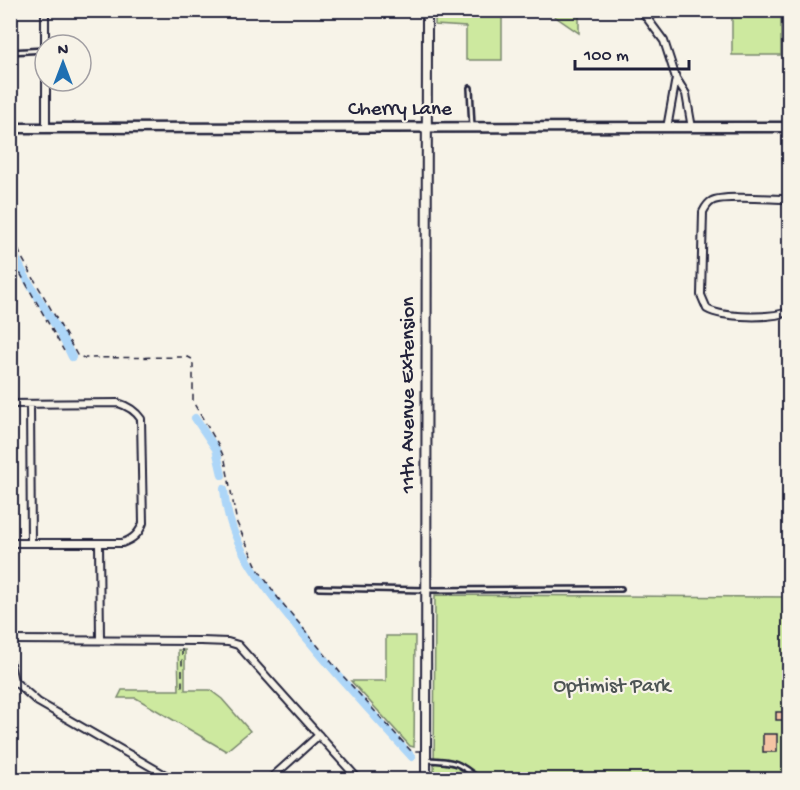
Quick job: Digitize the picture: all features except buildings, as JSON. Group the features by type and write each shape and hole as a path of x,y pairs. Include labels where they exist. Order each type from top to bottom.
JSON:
{"main road":[{"name":"Cherry Lane","path":"10,128 789,127"}],"street":[{"path":"45,10 45,33"},
{"name":"11th Avenue Extension","path":"426,780 427,10"},
{"path":"641,10 664,41 676,78 686,94 692,128"},
{"path":"667,128 676,78"},
{"path":"46,93 46,128"},
{"path":"789,202 728,198 709,202 703,212 701,295 707,309 725,315 778,315 789,311"},
{"path":"10,404 118,403 137,412 141,419 143,523 141,530 132,539 122,543 10,543"},
{"path":"30,404 31,543"},
{"path":"99,543 100,639"},
{"path":"10,640 100,639 228,642 238,645 359,780"},
{"path":"10,664 14,681 38,702 174,780"},
{"path":"269,780 319,735"}],"lane":[{"path":"10,52 33,51"},
{"path":"470,88 472,128"},
{"path":"319,588 621,589"},
{"path":"426,760 451,761 460,764 480,780"}],"path":[{"path":"10,230 21,256 77,355 84,358 188,357 192,359 193,402 225,460 237,523 258,569 278,598 343,676 411,751 426,751"},
{"path":"10,255 64,351"},
{"path":"182,641 182,690"}],"green space":[{"path":"435,11 502,11 502,60 466,60 466,27 435,25"},
{"path":"547,11 579,11 579,33"},
{"path":"732,11 781,11 781,55 732,55"},
{"name":"Optimist Park","path":"435,595 789,597 789,779 434,780"},
{"path":"386,636 415,636 414,747 410,746 351,681 386,681"},
{"path":"178,650 185,650 185,690 210,690 222,699 250,731 226,751 136,698 118,698 122,690 179,690"}],"waterway":[{"path":"10,244 16,259 72,357"},
{"path":"195,418 216,449 222,475"},
{"path":"224,489 227,511 234,532 254,571 334,671 412,757"}]}
